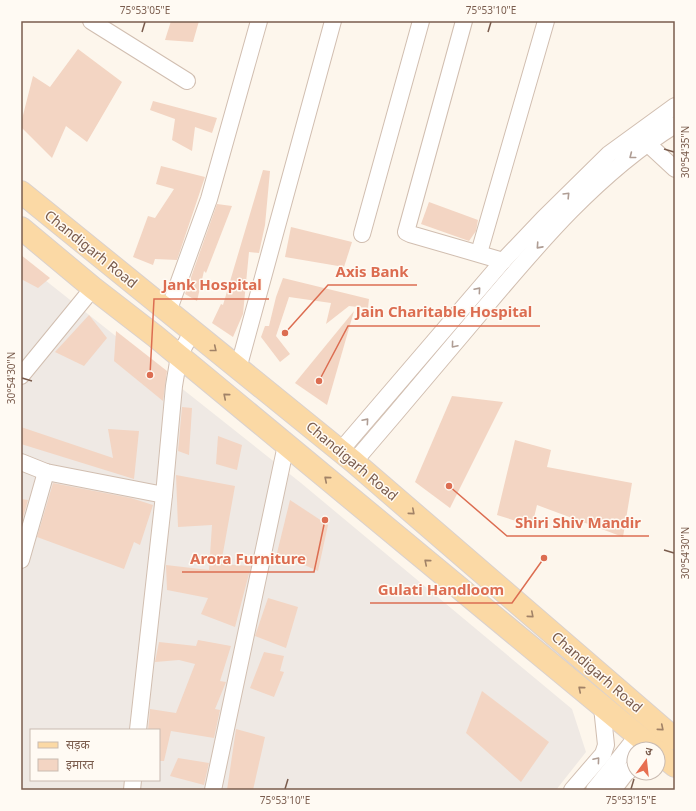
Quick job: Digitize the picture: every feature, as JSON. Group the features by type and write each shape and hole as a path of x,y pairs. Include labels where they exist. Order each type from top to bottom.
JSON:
{"main road":[{"name":"Chandigarh Road","path":"21,192 347,456 650,741"},
{"name":"Chandigarh Road","path":"21,228 93,288 179,356 602,707 645,741"}],"street":[{"path":"91,21 187,80"},
{"path":"168,312 209,199 258,21"},
{"path":"238,369 333,21"},
{"path":"362,234 421,21"},
{"path":"464,21 406,232 479,253 503,262"},
{"path":"479,253 546,21"},
{"path":"347,456 503,262 583,178 609,154 675,106"},
{"path":"347,456 558,225 596,186 648,144 675,125"},
{"path":"648,144 675,169"},
{"path":"21,376 93,288"},
{"path":"138,729 164,495 174,386 179,356 192,332"},
{"path":"212,790 286,445"},
{"path":"21,462 46,472 164,495"},
{"path":"21,560 46,472"},
{"path":"572,790 603,754 606,745 602,707"},
{"path":"594,790 638,736"},
{"path":"613,790 626,773"}],"shaded area":[{"path":"21,261 301,483 572,709 586,752 556,790 21,790"}],"building":[{"path":"171,21 199,21 193,42 165,40"},
{"path":"78,49 122,82 87,142 66,126 52,158 21,127 21,123 33,76 50,87"},
{"path":"153,101 217,118 212,133 195,127 192,151 172,140 175,119 150,110"},
{"path":"161,166 205,177 177,260 155,259 153,265 133,257 148,216 155,218 174,189 156,184"},
{"path":"263,170 270,171 265,225 259,253 249,252 243,314 233,337 212,323 221,304 223,305"},
{"path":"429,202 478,220 476,231 469,241 421,224"},
{"path":"217,204 232,206 206,273 204,271 197,301 185,294"},
{"path":"291,227 352,242 344,267 285,257"},
{"path":"21,255 50,278 38,288 21,279"},
{"path":"283,278 369,299 368,308 349,306 326,324 331,303 289,297 276,336 290,354 280,362 261,337 265,326 269,326 276,297"},
{"path":"354,311 327,405 295,383"},
{"path":"89,315 107,338 84,366 55,352"},
{"path":"116,331 167,371 163,401 114,361"},
{"path":"452,396 503,402 450,508 415,482"},
{"path":"182,407 192,408 189,455 178,451"},
{"path":"21,427 113,458 108,429 139,431 134,479 21,444"},
{"path":"218,436 242,445 237,470 216,464"},
{"path":"515,440 551,450 547,467 632,483 623,537 537,505 532,526 497,515"},
{"path":"176,475 235,486 221,564 251,566 235,627 201,614 208,598 167,590 166,565 209,570 212,525 178,527"},
{"path":"53,483 131,498 153,505 140,545 134,542 124,569 37,537"},
{"path":"21,499 28,500 21,525"},
{"path":"290,500 328,525 318,571 277,553"},
{"path":"268,598 298,607 286,648 255,636"},
{"path":"198,640 231,646 220,681 226,682 215,709 220,710 214,738 171,731 164,761 160,761 160,729 148,729 150,709 176,713 195,664 179,660 155,662 159,642 196,646"},
{"path":"264,652 284,656 280,671 284,672 274,697 250,688"},
{"path":"482,691 549,742 521,782 466,733"},
{"path":"236,729 265,737 253,790 227,790"},
{"path":"178,758 209,763 204,785 170,776"}],"place":[{"name":"Axis Bank","path":"285,333"},
{"name":"Jank Hospital","path":"150,375"},
{"name":"Jain Charitable Hospital","path":"319,381"},
{"name":"Shiri Shiv Mandir","path":"449,486"},
{"name":"Arora Furniture","path":"325,520"},
{"name":"Gulati Handloom","path":"544,558"}]}
